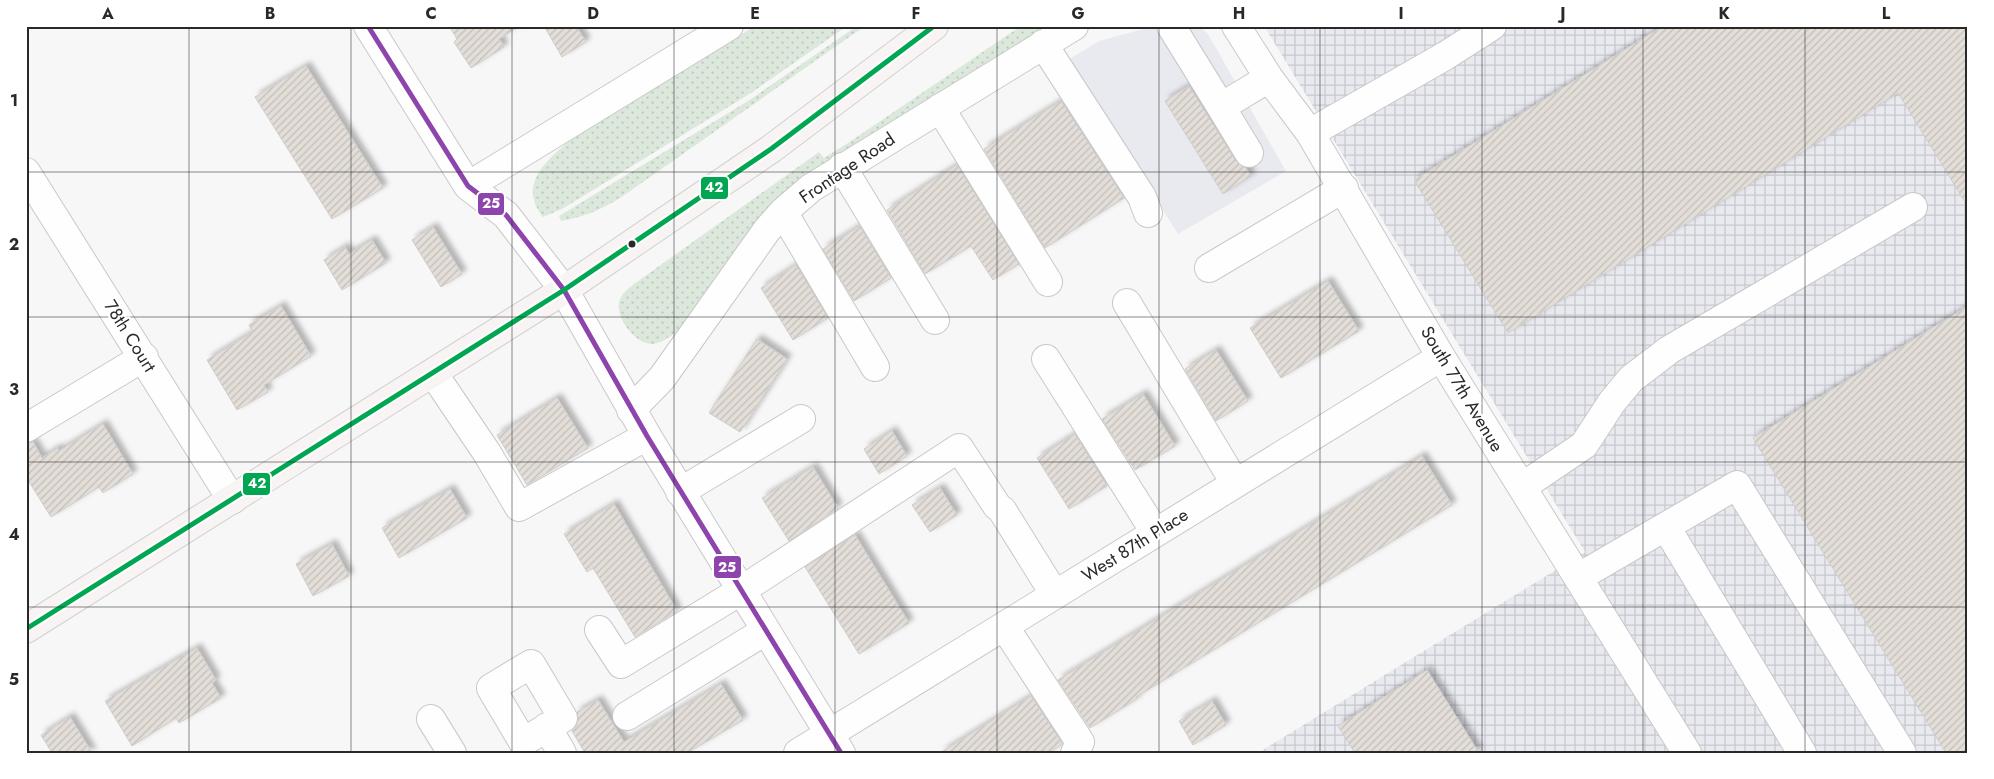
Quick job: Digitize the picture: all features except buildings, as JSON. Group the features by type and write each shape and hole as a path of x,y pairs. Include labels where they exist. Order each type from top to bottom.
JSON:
{"main road":[{"path":"26,629 564,290 771,149 934,26"}],"street":[{"path":"368,26 468,186 506,215 564,290 631,410 680,492 835,743"},
{"path":"468,186 729,26"},
{"name":"Frontage Road","path":"631,410 662,378 742,264 783,212 811,188 842,168 1074,26"},
{"path":"1171,26 1249,154"},
{"name":"South 77th Avenue","path":"1236,26 1270,78 1310,133 1344,188 1441,357 1687,753"},
{"path":"1310,133 1445,56 1492,26"},
{"path":"1043,44 1142,197 1148,213"},
{"path":"1221,107 1270,78"},
{"path":"940,108 1048,282"},
{"path":"842,168 935,320"},
{"name":"78th Court","path":"26,172 144,357 232,500"},
{"path":"1209,268 1344,188"},
{"path":"1522,487 1584,445 1612,402 1632,379 1669,350 1913,207"},
{"path":"783,212 875,367"},
{"path":"1127,303 1235,483"},
{"path":"26,428 144,357"},
{"name":"West 87th Place","path":"798,753 835,743 1004,626 1441,357"},
{"path":"1046,359 1154,532"},
{"path":"433,373 487,453 519,507 647,436"},
{"path":"680,492 801,418"},
{"path":"599,630 620,664 742,590 960,448 1055,595"},
{"path":"1579,577 1737,485 1902,753"},
{"path":"1666,527 1802,753"},
{"path":"1004,626 1080,742 1075,753"},
{"path":"627,716 765,631"},
{"path":"431,719 452,753"},
{"path":"547,727 562,753"}],"shaded area":[{"path":"1155,26 1199,26 1208,34 1286,171 1178,234 1068,60 1099,41"},
{"path":"1264,26 1968,26 1968,753 1258,753 1585,552"}],"green space":[{"path":"755,26 847,26 751,93 562,209 543,217 533,195 534,185 537,175 543,166 560,149 569,141"},
{"path":"857,26 865,26 623,196 593,212 561,221 559,216 748,101"},
{"path":"1021,26 1046,26 819,166 797,183 777,201 742,241 681,329 664,340 653,344 640,340 628,329 621,316 619,302 623,294 634,284 819,152 824,158"}],"transit line":[{"name":"25","path":"368,26 468,186 506,215 564,290 647,436 841,753"},
{"name":"42","path":"26,629 564,290 771,149 934,26"}]}
